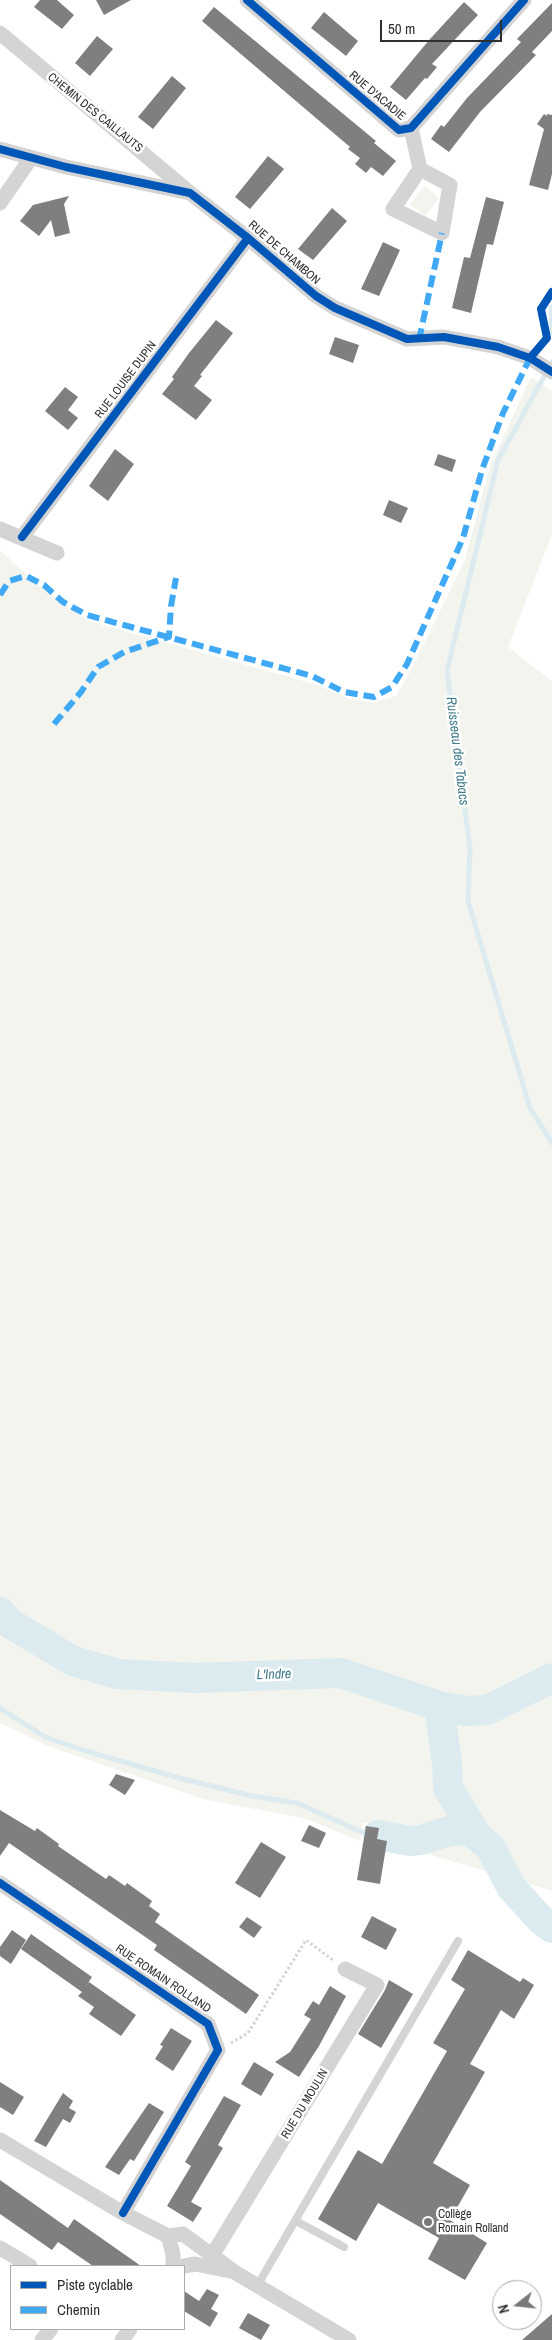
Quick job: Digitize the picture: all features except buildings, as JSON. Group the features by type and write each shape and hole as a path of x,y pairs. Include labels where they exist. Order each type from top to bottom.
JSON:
{"street":[{"name":"RUE D'ACADIE","path":"247,0 399,130 411,128 524,0"},
{"name":"CHEMIN DES CAILLAUTS","path":"0,33 190,193"},
{"path":"411,128 420,169"},
{"name":"RUE DE CHAMBON","path":"0,149 66,167 190,193 248,238 316,296 352,316 407,339 448,338 497,347 534,361 552,372"},
{"path":"0,203 31,158"},
{"name":"RUE LOUISE DUPIN","path":"22,537 248,238"},
{"path":"0,529 57,553"},
{"name":"RUE ROMAIN ROLLAND","path":"0,1883 208,2024 218,2050"},
{"name":"RUE DU MOULIN","path":"213,2254 377,1985 345,1969"},
{"path":"123,2212 218,2050"},
{"path":"0,2140 168,2236 183,2234 213,2254 236,2273 349,2340"},
{"path":"168,2236 173,2260"},
{"path":"0,2248 28,2265"},
{"path":"185,2266 202,2265 236,2273"},
{"path":"42,2340 50,2330"}],"lane":[{"path":"257,2286 458,1941"},
{"path":"296,2221 344,2247"}],"path":[{"path":"534,361 547,338 541,309 552,292"},
{"path":"218,2050 248,2033 306,1940 345,1969"}],"shaded area":[{"path":"425,186 439,198 425,216 410,204"},
{"path":"531,377 552,391 552,534 508,647 552,681 552,1891 421,1852 389,1848 390,1839 381,1837 381,1824 363,1823 360,1841 307,1819 203,1799 48,1746 0,1723 0,550 39,586 88,621 318,685 350,699 373,703 396,696 413,666 465,560 490,466"}],"waterway":[{"name":"Ruisseau des Tabacs","path":"551,307 552,333"},
{"name":"Ruisseau des Tabacs","path":"552,362 498,460 447,671 470,848 468,901 530,1108 552,1143"},
{"name":"L'Indre","path":"0,1612 11,1624 73,1661 118,1674 195,1678 341,1673 439,1706 466,1711 487,1710 552,1678"},
{"path":"439,1706 447,1763 448,1788 476,1834"},
{"path":"0,1708 45,1737 179,1778 252,1796 297,1803 364,1833"},
{"path":"378,1835 410,1841 421,1840 449,1831 467,1830 472,1832 491,1848 511,1887 542,1921 552,1928"}],"marked path":[{"path":"419,340 442,233"},
{"path":"0,595 9,581 26,576 44,585 63,602 87,615 312,676 344,692 374,697 392,687 407,664 463,538 482,470 503,413 530,358"},
{"path":"54,724 81,692 98,667 124,652 169,637 171,606 176,578"}],"cycle path":[{"path":"247,0 399,130 411,128 524,0"},
{"path":"0,149 66,167 190,193 248,238 316,296 335,308 407,339 444,337 498,347 530,358 552,372"},
{"path":"22,537 248,238"},
{"path":"530,358 547,338 541,309 552,292"},
{"path":"0,1883 208,2024 218,2050 123,2213"}],"place":[{"name":"Collège Romain Rolland","path":"428,2222"}]}
